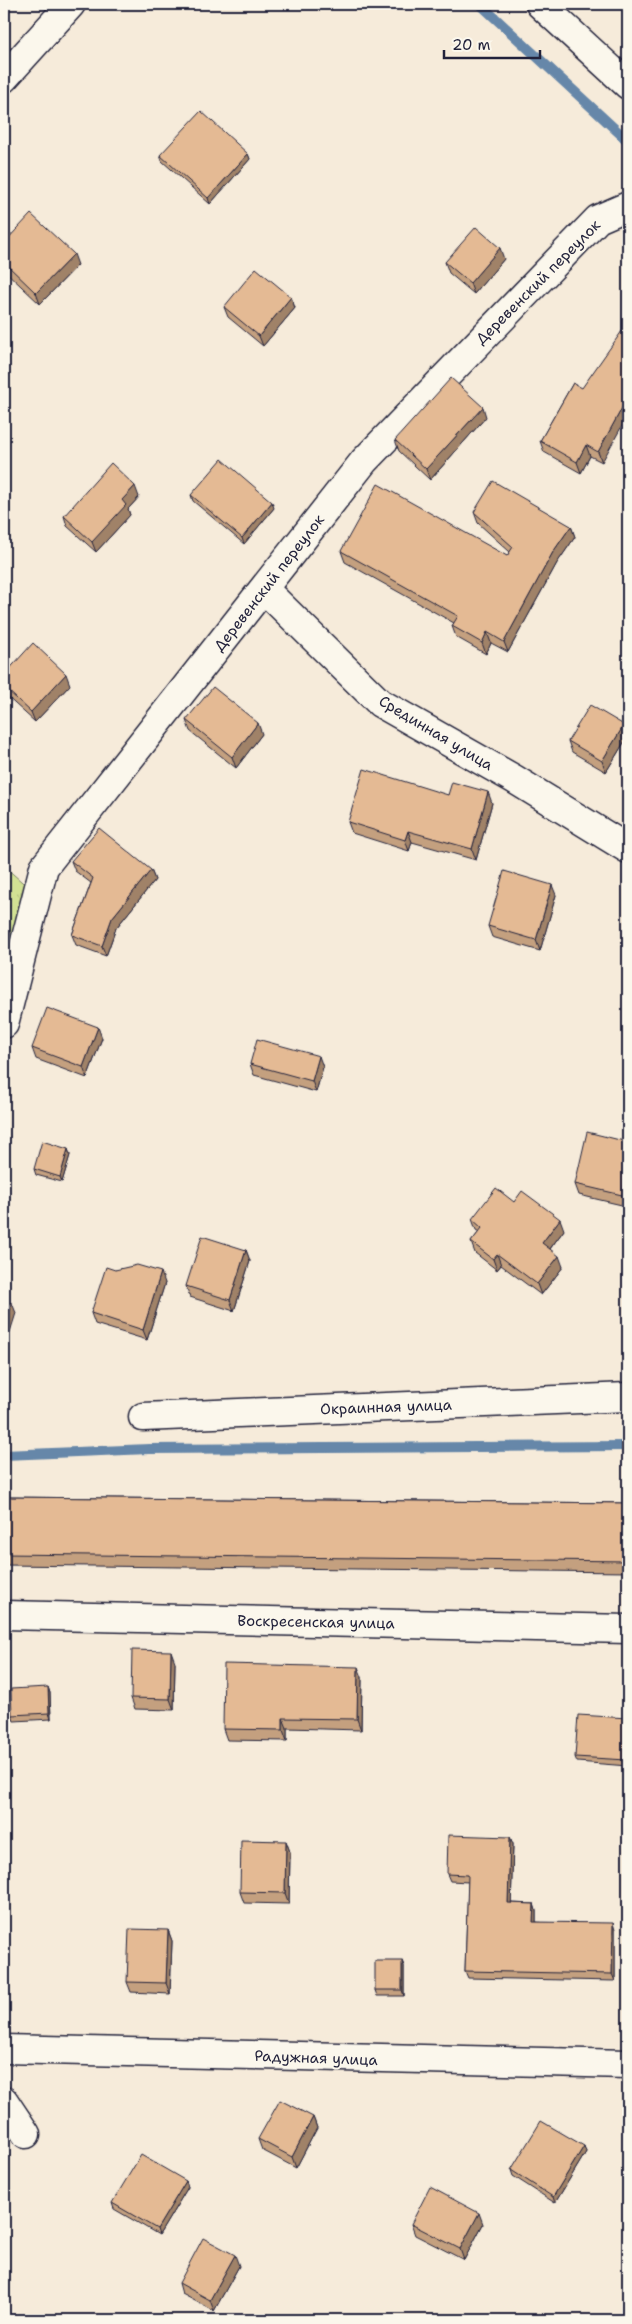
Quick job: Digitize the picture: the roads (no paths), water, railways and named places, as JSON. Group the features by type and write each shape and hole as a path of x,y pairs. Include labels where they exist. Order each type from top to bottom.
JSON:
{"street":[{"path":"4,78 71,4"},
{"path":"540,4 628,85"},
{"name":"Деревенский переулок","path":"4,1024 44,867 364,461 598,219 628,206"},
{"name":"Срединная улица","path":"264,589 380,702 514,779 628,849"},
{"name":"Окраинная улица","path":"143,1417 628,1397"},
{"name":"Воскресенская улица","path":"4,1615 628,1629"},
{"name":"Радужная улица","path":"4,2049 628,2064"},
{"path":"4,2101 26,2134"}],"waterway":[{"path":"480,4 628,141"},
{"path":"4,1455 149,1449 628,1446"}]}
